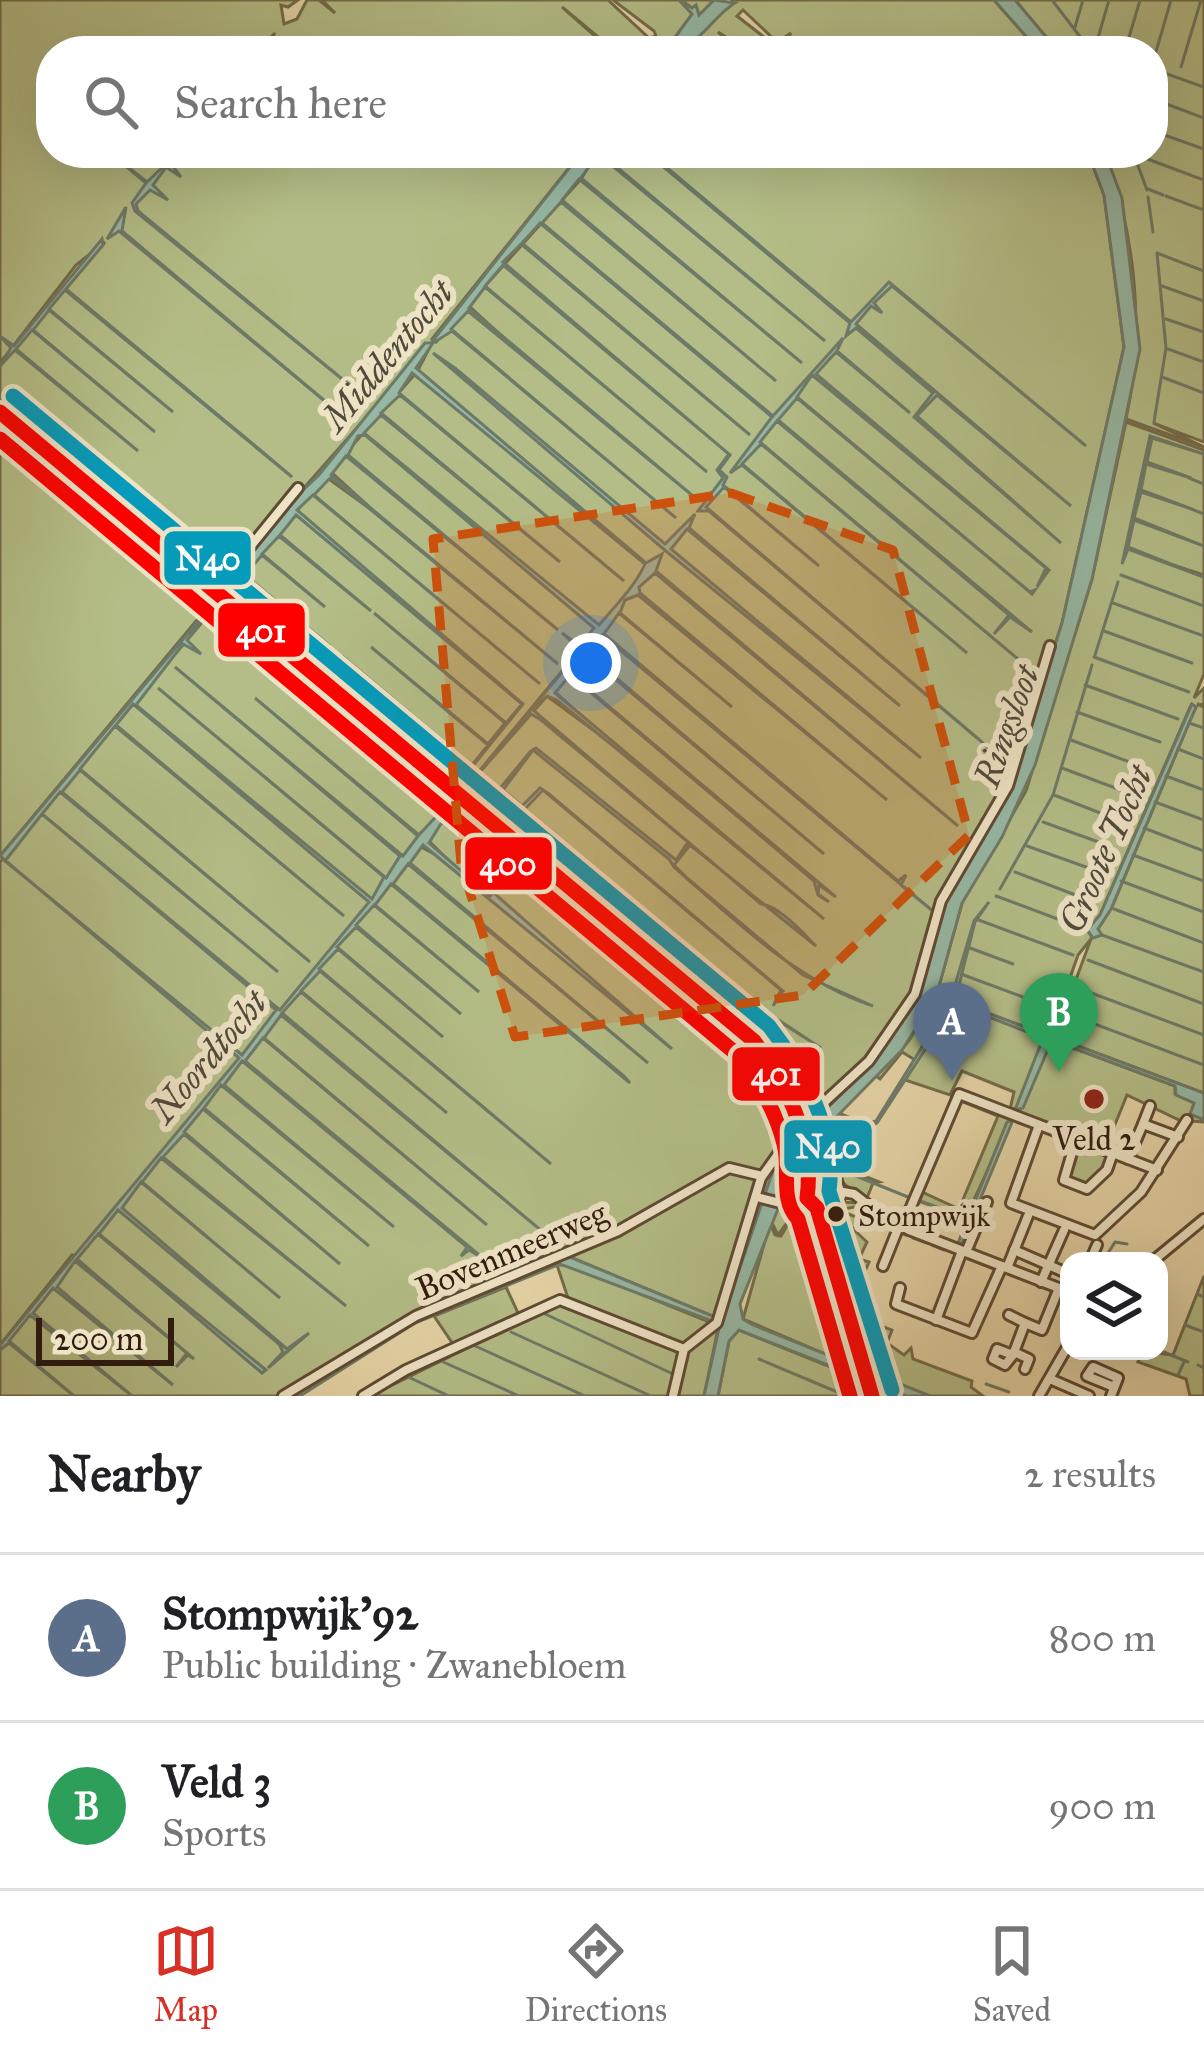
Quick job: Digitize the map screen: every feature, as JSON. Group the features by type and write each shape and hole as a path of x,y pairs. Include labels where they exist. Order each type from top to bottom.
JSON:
{"main road":[{"path":"0,412 741,1029 781,1079 822,1197 868,1395"}],"street":[{"path":"215,590 298,488"},
{"path":"822,1197 802,1144 806,1119 869,1061 915,994 941,901 1008,786 1050,646"},
{"path":"883,1266 954,1096 1156,1169"},
{"path":"1127,1159 1150,1106"},
{"path":"1039,1125 1009,1199 1083,1231 1099,1233 1139,1195 1186,1120"},
{"path":"1142,1124 1178,1137"},
{"path":"1076,1139 1061,1177 1079,1186 1088,1189 1106,1171 1113,1153"},
{"path":"673,1396 684,1349 718,1322 762,1175 802,1144"},
{"name":"Bovenmeerweg","path":"283,1396 416,1316 619,1231 729,1168 762,1175"},
{"path":"759,1197 790,1206 822,1197 861,1201 898,1226 1060,1289"},
{"path":"936,1319 987,1202"},
{"path":"900,1288 896,1304 975,1333 1028,1216"},
{"path":"1165,1252 1204,1220"},
{"path":"1041,1282 1064,1230"},
{"path":"1093,1252 1096,1245"},
{"path":"1014,1250 1060,1270"},
{"path":"1009,1315 1042,1330 1060,1297"},
{"path":"363,1396 406,1370 560,1300 684,1349"},
{"path":"1025,1323 1013,1354 1029,1359 1025,1370"},
{"path":"1040,1396 1062,1360"},
{"path":"1053,1381 1089,1396"},
{"path":"858,1384 868,1395"}],"highlighted area":[{"path":"731,493 893,550 969,835 803,995 515,1037 461,864 433,539"}],"green space":[{"path":"0,0 298,0 288,7 281,5 284,24 297,19 307,0 319,0 335,13 322,0 608,0 647,36 597,36 562,7 595,36 36,36 36,168 569,168 432,339 436,342 466,309 515,348 468,305 588,168 1094,168 1104,195 1124,347 1062,623 1010,786 937,922 921,988 866,1069 791,1142 754,1216 722,1320 565,1255 418,1317 288,1396 0,1396 0,1350 77,1256 72,1255 0,1345 0,862 220,601 196,621 0,856 0,399 215,579 0,394 0,366 105,242 76,265 0,363","holes":["432,343 417,372 330,471 376,513 326,477 227,591 224,586 287,507","572,659 554,691 611,743 547,696 462,792","455,798 459,801 427,839 451,863 421,847 289,1000 378,893 400,856 407,856 419,835"]},
{"path":"613,0 714,0 701,15 688,5 692,15 676,36 656,36"},
{"path":"733,0 994,0 1026,36 771,36 743,10 737,16 763,36 718,32 722,36 697,36"},
{"path":"1015,0 1204,0 1204,442 1153,423 1204,447 1126,419 1135,353 1134,285 1110,168 1168,168 1168,36 1045,36"},
{"path":"1126,422 1204,450 1204,575 1173,565 1204,577 1204,674 1194,698 1204,688 1204,705 1197,704 1204,707 1204,1093 1053,1037 1052,1021 1044,1034 955,1001 959,978 915,1060 902,1052 880,1079 876,1076 908,1042 936,997 962,903 1026,791 1092,579","holes":["1191,705 1196,707 1112,907 1098,929 1101,935 1092,938 1088,930 1100,915","1091,939 1065,1009 1072,1015 1058,1012 1078,955"]},
{"path":"954,1004 1175,1086 1175,1094 1194,1103 1204,1122 1179,1120 1127,1095 1107,1144 1018,1112 1021,1108 1010,1109 1014,1092 962,1071 950,1095 905,1080"},
{"path":"961,1099 1012,1118 966,1217 918,1201 922,1192 959,1209 998,1116 961,1101 952,1113"},
{"path":"838,1113 859,1121 849,1133 864,1121 836,1150 854,1172 879,1182 873,1183 867,1198 901,1219 849,1188 816,1153 811,1142"},
{"path":"1075,1143 1107,1155 1105,1171 1089,1186 1067,1176"},
{"path":"801,1153 807,1173 804,1193 794,1202 778,1199"},
{"path":"857,1203 878,1220 854,1207 839,1210 863,1220 853,1229 867,1242 859,1259 869,1262 863,1276 876,1324 892,1330 887,1343 904,1355 911,1348 913,1359 972,1381 971,1387 983,1396 930,1396 875,1375 836,1205"},
{"path":"776,1206 817,1213 827,1266 860,1369 743,1319 770,1223 775,1235 781,1236 791,1219 814,1213 791,1217 778,1235 771,1221"},
{"path":"557,1265 569,1265 712,1323 684,1346 568,1298"},
{"path":"1204,1276 1204,1396 1190,1396 1186,1379 1138,1362 1168,1360 1168,1354 1173,1355"},
{"path":"506,1287 519,1315 453,1344 434,1316"},
{"path":"556,1304 679,1351 671,1396 370,1396"},
{"path":"719,1324 704,1396 674,1396 684,1353"},
{"path":"739,1330 863,1380 868,1396 858,1391 859,1396 718,1396 729,1341"}],"shaded area":[{"path":"679,0 692,8 696,5 699,15 714,0 735,3 699,36 676,36 692,14"},
{"path":"994,0 1015,0 1045,36 1026,36"},
{"path":"128,168 147,182 165,168 153,185 168,200 150,190 136,204 138,211 369,401 135,211 132,203 146,183"},
{"path":"569,168 588,168 581,178 802,363 579,179 562,200 776,381 561,202 542,223 773,416 843,338 837,351 910,413 836,352 816,374 1049,570 1037,587 1046,568 812,375 797,397 1030,592 1035,590 1032,594 797,398 778,420 1032,632 1010,617 994,634 1009,615 777,421 760,442 1036,674 761,444 742,464 967,653 742,465 730,473 772,417 540,223 522,243 750,435 521,244 503,262 718,445 503,265 485,286 707,472 485,287 469,308 693,496 468,311 451,329 676,518 452,331 433,343 416,368 646,563 662,554 656,571 958,826 655,573 639,587 640,593 887,800 638,595 625,600 620,613 732,707 619,613 604,634 898,881 906,875 901,885 602,635 586,648 588,654 824,854 585,654 569,673 836,897 819,885 818,894 829,902 818,895 814,881 570,675 555,693 824,919 547,696 533,710 719,868 690,845 674,865 785,960 720,908 533,750 676,860 688,842 531,714 462,792 574,658 578,647 562,633 580,646 594,628 365,435 358,436 348,455 558,630 346,456 331,475 558,664 331,477 314,495 540,684 313,495 297,510 523,704 463,778 458,781 455,780 322,668 458,780 470,765 342,656 472,765 488,745 371,647 488,744 505,723 374,613 506,723 522,704 296,515 280,535 371,611 279,536 262,554 325,607 262,555 245,575 330,646 244,576 230,590 319,665 229,591 223,593 286,506 319,475 425,343 431,343","holes":["412,373 645,564 599,625 364,433 381,415 560,562 381,413 400,395 624,581 399,393"]},
{"path":"615,168 618,168 825,341"},
{"path":"665,168 851,322 889,282 1086,446 892,286 874,303 882,313 871,306 856,324 1071,506 937,395 917,416 1061,543 914,417 933,393 856,328 846,336 850,323"},
{"path":"1094,168 1111,168 1122,198 1140,349 1092,579 1035,765 1002,837 962,903 936,997 902,1050 800,1154 740,1304 743,1319 753,1325 930,1396 906,1396 739,1330 729,1341 718,1396 704,1396 720,1324 560,1264 415,1323 300,1396 288,1396 418,1317 565,1255 722,1320 777,1159 866,1069 921,988 944,900 1010,786 1062,623 1124,347 1104,195"},
{"path":"126,207 122,231 350,422 119,231 107,239"},
{"path":"102,239 103,245 66,289 292,477 65,290 49,309 173,412 49,310 33,330 155,432 32,330 16,349 138,451 15,350 0,366 11,348 0,336 14,346"},
{"path":"433,353 665,544 695,514 689,528 900,706 687,529 671,549 921,758 667,552"},
{"path":"0,394 207,566 216,579 0,399"},
{"path":"1150,436 1204,454 1152,438 1147,462 1191,478 1146,464 1141,490 1189,508 1141,492 1134,518 1204,546 1134,520 1128,547 1204,577 1128,549 1122,564"},
{"path":"729,454 719,470 727,477 723,485 819,566 724,487 706,507 996,754 709,511 698,511 723,478 717,470"},
{"path":"218,598 187,640 201,654 183,644 136,705 372,899 384,877 158,688 386,878 400,856 175,667 403,856 418,836 255,698 419,835 454,797 232,610 726,1023 780,1096 725,1023 457,802 443,821 492,862 442,822 429,843 490,896 510,878 501,869 689,1028 512,880 495,894 672,1049 423,845 410,863 648,1063 408,864 393,884 630,1083 391,884 375,905 479,992 374,905 356,925 461,1014 356,927 337,947 443,1037 338,949 319,969 551,1164 320,971 301,991 447,1113 301,992 282,1013 543,1232 281,1015 264,1038 487,1225 263,1038 245,1061 484,1259 469,1250 461,1256 467,1247 242,1061 224,1085 394,1227 221,1085 204,1108 369,1246 203,1109 184,1132 340,1264 184,1134 163,1157 346,1306 161,1158 142,1182 280,1298 141,1182 122,1208 287,1349 309,1333 268,1368 283,1352 279,1344 118,1210 99,1234 266,1370 262,1373 98,1234 77,1259 186,1353 75,1261 57,1287 173,1385 53,1288 33,1313 132,1396 30,1315 9,1341 74,1396 9,1343 0,1350 0,1345 239,1058 34,885 242,1055 276,1010 42,814 5,861 0,856","holes":["133,704 369,902 280,1010 42,814 60,792 278,972 62,792 80,770 310,962 80,769 115,726 344,916 116,725"]},
{"path":"1192,704 1196,707 1111,909 1098,929 1102,935 1093,938 1087,930 1100,915"},
{"path":"533,750 503,790 522,806 543,790 525,809 771,1015 821,1048 768,1014 504,793 499,791 489,807 787,1055 798,1072 787,1057 478,799 487,804"},
{"path":"543,790 783,991 773,1006 781,990"},
{"path":"989,902 975,922 955,1001 1044,1034 1053,1020 1059,1023 1054,1037 1204,1093 1204,1120 1190,1114 1194,1103 1176,1095 1175,1086 1052,1040 1023,1108 1015,1110 1043,1038 955,1004 877,1123 867,1123 876,1121 950,1002 974,921"},
{"path":"765,905 782,914 816,946"},
{"path":"1013,1120 962,1243 958,1243 1007,1122"}],"waterway":[{"path":"1052,0 1080,36"},
{"path":"1075,27 1083,0"},
{"path":"1098,36 1109,0"},
{"path":"1129,36 1140,0"},
{"path":"1161,36 1171,0"},
{"path":"1181,67 1201,0"},
{"path":"1168,74 1204,87"},
{"path":"1168,105 1204,118"},
{"path":"1168,136 1204,149"},
{"path":"1168,167 1204,180"},
{"path":"1139,168 1147,190"},
{"path":"1148,189 1163,195"},
{"path":"1166,196 1204,210"},
{"path":"1148,197 1153,232"},
{"path":"1154,422 1166,348 1157,253 1204,271"},
{"path":"1162,286 1204,301"},
{"path":"1166,319 1204,332"},
{"path":"1168,349 1204,362"},
{"path":"1162,377 1204,393"},
{"path":"1189,478 1204,484"},
{"path":"1189,508 1204,514"},
{"path":"1121,575 1204,606"},
{"path":"1095,655 1118,582"},
{"path":"1113,603 1204,636"},
{"path":"1104,631 1192,663"},
{"path":"1094,657 1189,692"},
{"path":"1000,889 1053,795 1092,665"},
{"path":"1085,685 1178,719"},
{"path":"1077,712 1160,742"},
{"path":"1189,723 1204,728"},
{"name":"Groote Tocht","path":"1071,740 1148,769"},
{"path":"1178,749 1204,759"},
{"name":"Groote Tocht","path":"1062,768 1142,798"},
{"name":"Groote Tocht","path":"1166,776 1204,790"},
{"name":"Groote Tocht","path":"1054,795 1108,816"},
{"name":"Groote Tocht","path":"1155,802 1204,820"},
{"name":"Groote Tocht","path":"1043,822 1104,844"},
{"name":"Groote Tocht","path":"1144,828 1204,851"},
{"name":"Groote Tocht","path":"1027,846 1097,871"},
{"name":"Groote Tocht","path":"1133,855 1204,881"},
{"name":"Groote Tocht","path":"1015,872 1086,899"},
{"name":"Groote Tocht","path":"1121,881 1204,912"},
{"name":"Groote Tocht","path":"996,896 1087,930"},
{"name":"Groote Tocht","path":"1114,909 1204,943"},
{"path":"976,919 1073,955"},
{"name":"Groote Tocht","path":"1102,935 1204,972"},
{"path":"970,948 1013,964"},
{"path":"1088,960 1204,1004"},
{"path":"961,974 1053,1008"},
{"path":"1078,988 1204,1035"},
{"path":"1071,1015 1204,1065"},
{"path":"865,1119 831,1150 846,1172 908,1197"},
{"path":"920,1201 969,1219"},
{"path":"912,1225 934,1234"},
{"path":"913,1238 927,1243"},
{"path":"1109,1252 1115,1242 1127,1244"},
{"path":"932,1245 944,1250"},
{"path":"966,1258 994,1269"},
{"path":"1197,1294 1204,1297"},
{"path":"543,1313 673,1374"},
{"path":"1185,1325 1204,1332"},
{"path":"511,1332 651,1396"},
{"path":"473,1345 585,1396"},
{"path":"1168,1354 1188,1362"},
{"path":"759,1359 842,1394"},
{"path":"441,1361 519,1396"},
{"path":"1178,1375 1184,1362"},
{"path":"1198,1365 1204,1368"},
{"path":"404,1375 449,1396"},
{"path":"986,1384 1009,1392"},
{"path":"376,1395 380,1396"}],"transit line":[{"name":"N40","path":"13,396 769,1026 805,1082 823,1125 829,1191 892,1390"},
{"name":"401","path":"0,412 754,1041 778,1076 803,1135 807,1198 817,1208 872,1396"},
{"name":"400","path":"0,439 739,1056 781,1132 789,1202 850,1396"}],"place":[{"name":"Veld 3","path":"1059,1072"},
{"name":"Stompwijk'92","path":"952,1081"},
{"name":"Veld 2","path":"1094,1099"},
{"name":"Stompwijk","path":"836,1214"}],"water label":[{"name":"Middentocht","path":"387,355"},
{"name":"Ringsloot","path":"1006,726"},
{"name":"Noordtocht","path":"208,1056"}]}
